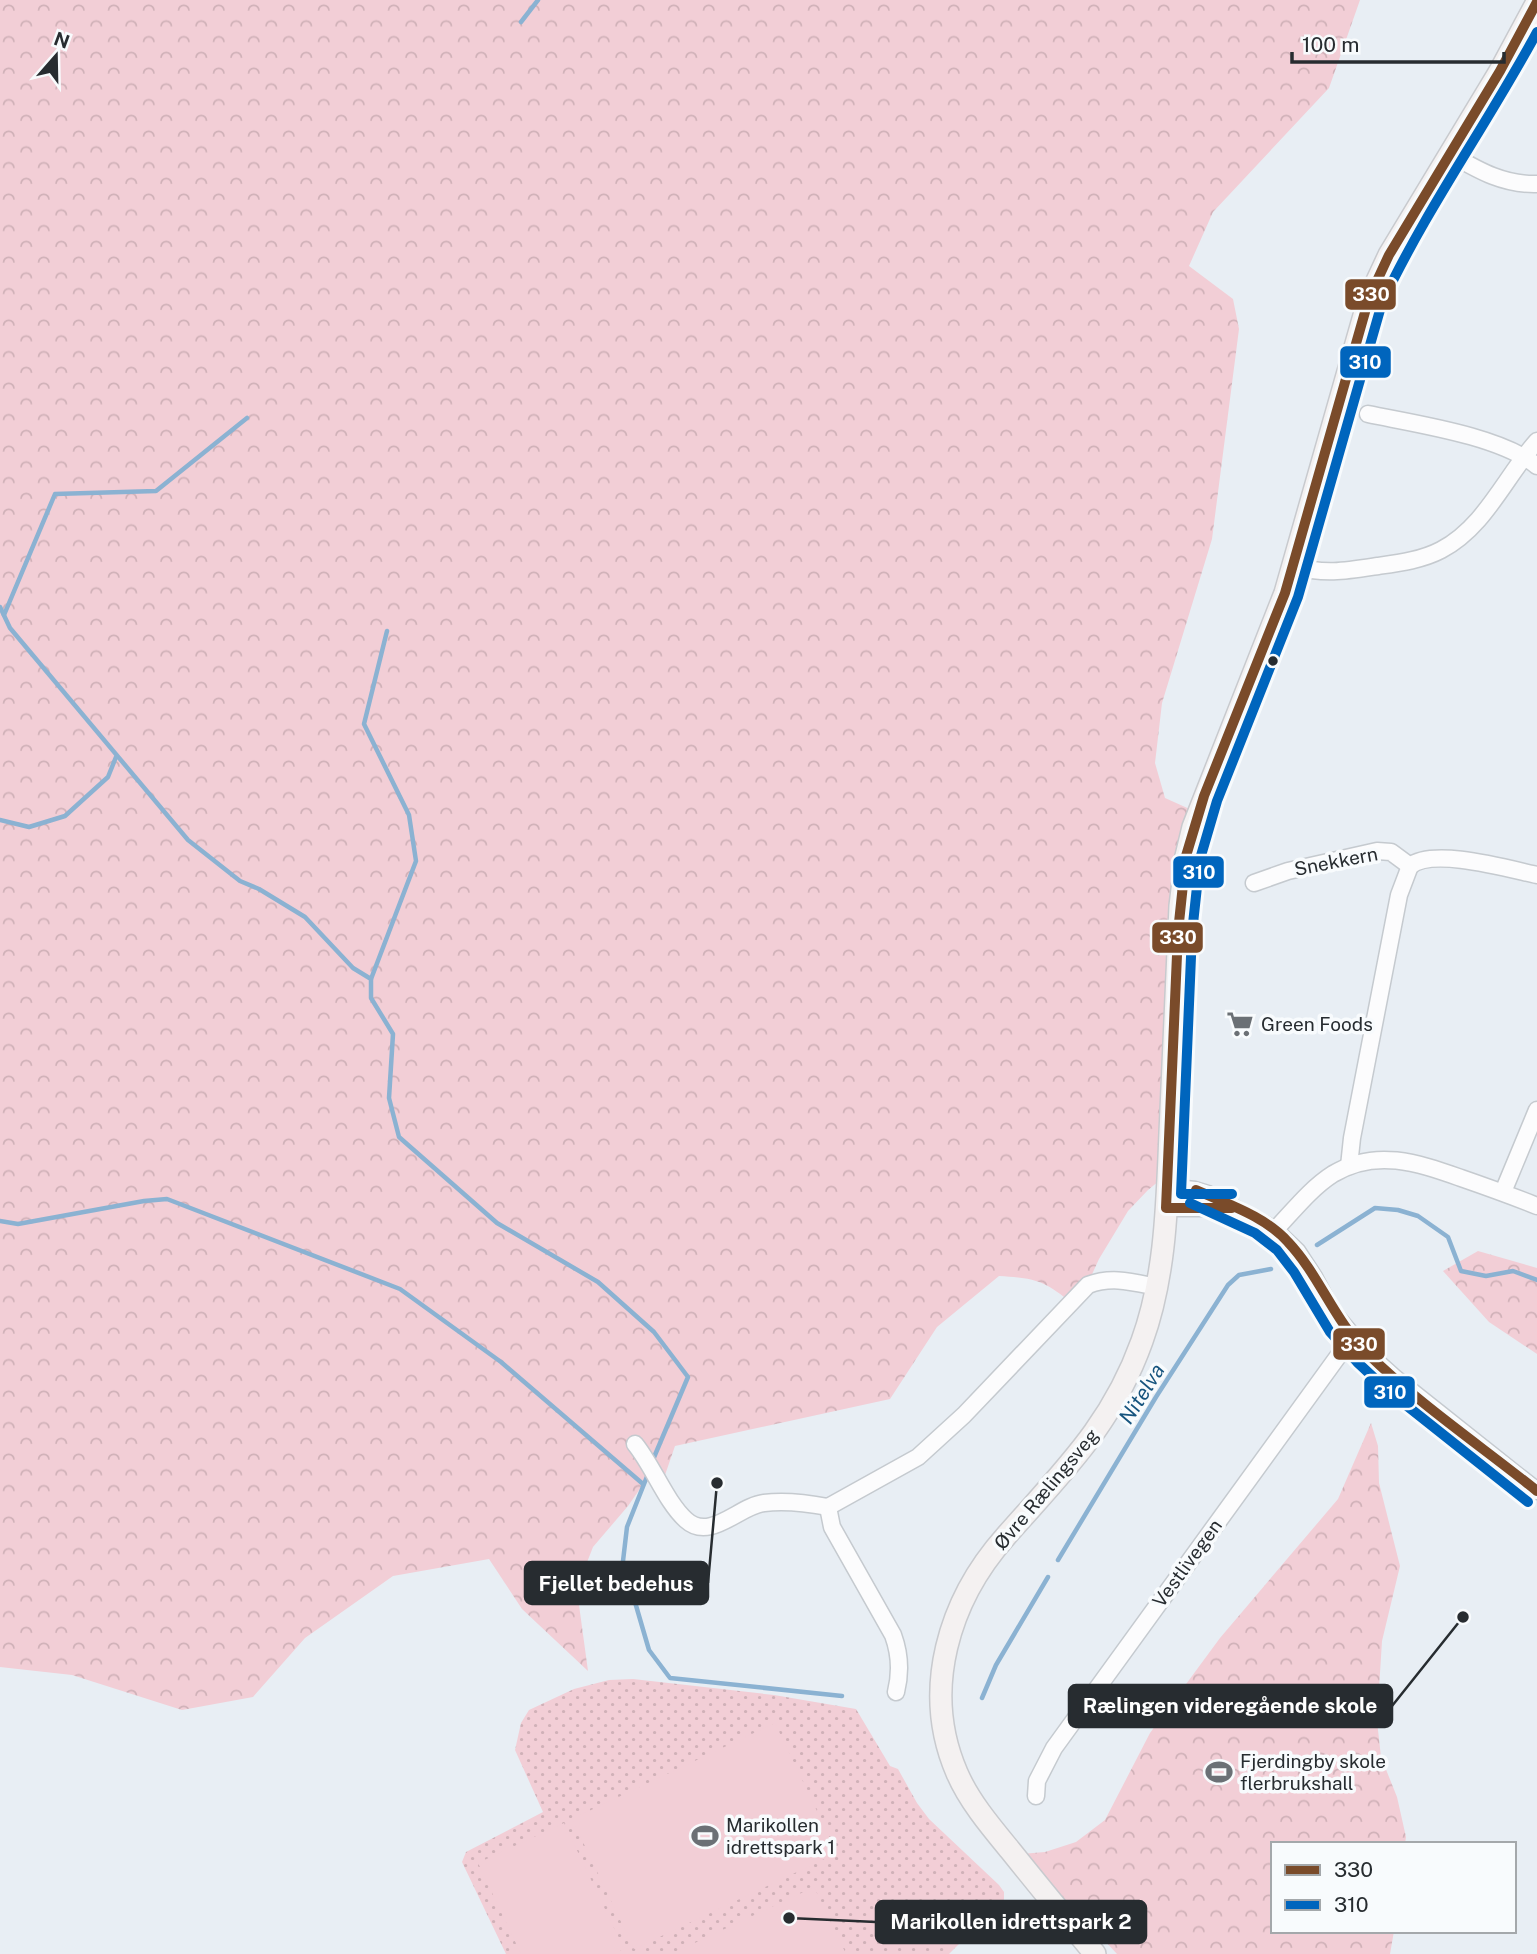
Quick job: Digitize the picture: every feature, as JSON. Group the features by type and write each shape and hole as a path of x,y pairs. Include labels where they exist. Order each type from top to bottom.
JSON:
{"main road":[{"name":"Øvre Rælingsveg","path":"1095,1954 994,1831 958,1776 944,1724 941,1694 943,1662 954,1618 977,1572 1072,1463 1102,1423 1143,1340 1157,1287 1167,1198 1180,906 1186,856 1198,812 1266,642 1293,566 1369,298 1395,245 1505,62 1537,2"}],"street":[{"path":"1450,154 1491,177 1521,184 1537,184"},
{"path":"1368,414 1498,444 1531,461"},
{"path":"1293,566 1317,572 1338,573 1403,562 1440,551 1478,521 1531,461 1537,441"},
{"name":"Snekkern","path":"1254,883 1288,871 1377,851 1391,852 1409,866"},
{"path":"1349,1166 1352,1138 1399,895 1409,866 1421,860 1449,859 1537,875"},
{"path":"1503,1192 1537,1110"},
{"path":"1275,1230 1323,1181 1349,1166 1383,1159 1413,1162 1537,1206"},
{"path":"1167,1198 1195,1190 1275,1230 1287,1240 1306,1264 1332,1311 1352,1337 1396,1379 1537,1491"},
{"path":"635,1444 686,1520 698,1528 718,1524 761,1503 789,1501 828,1507 918,1457 964,1415 1088,1285 1102,1279 1117,1279 1157,1287"},
{"name":"Vestlivegen","path":"1036,1796 1038,1782 1054,1748 1352,1337"},
{"path":"828,1507 832,1527 893,1634 900,1653 896,1692"}],"green space":[{"path":"0,0 1360,0 1329,88 1213,212 1189,266 1233,299 1239,329 1212,539 1162,703 1155,763 1165,798 1203,815 1189,858 1183,1015 1185,1045 1181,1078 1182,1162 1148,1190 1128,1211 1099,1259 1083,1294 1071,1303 1054,1289 1038,1282 999,1276 937,1327 890,1399 675,1446 665,1475 644,1483 593,1547 584,1570 579,1605 588,1671 522,1609 489,1559 393,1576 305,1638 253,1697 182,1710 72,1675 0,1667"},
{"path":"1478,1251 1537,1268 1537,1354 1489,1322 1443,1271"},
{"path":"1371,1423 1378,1446 1379,1483 1400,1566 1382,1641 1377,1721 1381,1757 1397,1797 1405,1842 1271,1842 1271,1933 1394,1933 1390,1954 1117,1954 1021,1854 1045,1852 1076,1842 1105,1820 1150,1733 1220,1638 1338,1499"},
{"path":"633,1679 774,1695 856,1709 890,1766 898,1769 929,1819 999,1885 1004,1892 1004,1899 949,1954 506,1954 462,1862 466,1852 543,1812 515,1750 521,1723 529,1710 574,1689 609,1680"},
{"name":"Marikollen idrettspark 1","path":"775,1723 837,1853 634,1949 572,1819"},
{"path":"564,1823 624,1949 614,1954 521,1954 478,1863"},
{"path":"814,1887 846,1954 687,1954 684,1948"}],"waterway":[{"path":"521,22 538,0"},
{"path":"4,615 55,494 156,491 247,418"},
{"path":"0,607 10,628 188,840 240,881 259,889 305,917 353,968 371,979 371,998 393,1034 389,1098 399,1137 497,1223 598,1282 654,1332 688,1377 652,1462"},
{"path":"371,979 416,861 409,815 364,724 387,631"},
{"path":"0,820 29,827 65,816 108,777 116,757"},
{"path":"0,1221 18,1224 167,1199 400,1289 501,1362 643,1484"},
{"name":"Nitelva","path":"1317,1245 1375,1208 1398,1210 1418,1216 1448,1237 1461,1271 1486,1276 1513,1271 1537,1280"},
{"name":"Nitelva","path":"1058,1560 1156,1397 1228,1285 1239,1275 1271,1269"},
{"path":"648,1474 627,1527 623,1561 649,1650 670,1678 842,1696"},
{"name":"Nitelva","path":"982,1698 996,1665 1048,1577"}],"transit line":[{"name":"330","path":"1232,1208 1166,1208 1178,932 1186,856 1204,796 1285,593 1369,298 1389,255 1500,71 1537,2"},
{"name":"310","path":"1232,1194 1181,1194 1192,933 1200,859 1217,801 1298,597 1382,303 1437,200 1537,32"},
{"name":"330","path":"1196,1190 1245,1212 1279,1233 1299,1255 1345,1327 1368,1354 1429,1407 1537,1491"},
{"name":"310","path":"1190,1203 1255,1233 1277,1250 1294,1272 1330,1332 1357,1362 1387,1390 1528,1502"}],"place":[{"name":"Green Foods","path":"1240,1024"},
{"name":"Fjellet bedehus","path":"717,1483"},
{"name":"Rælingen videregående skole","path":"1463,1617"},
{"name":"Fjerdingby skole flerbrukshall","path":"1219,1772"},
{"name":"Marikollen idrettspark 1","path":"705,1836"},
{"name":"Marikollen idrettspark 2","path":"789,1918"}]}
